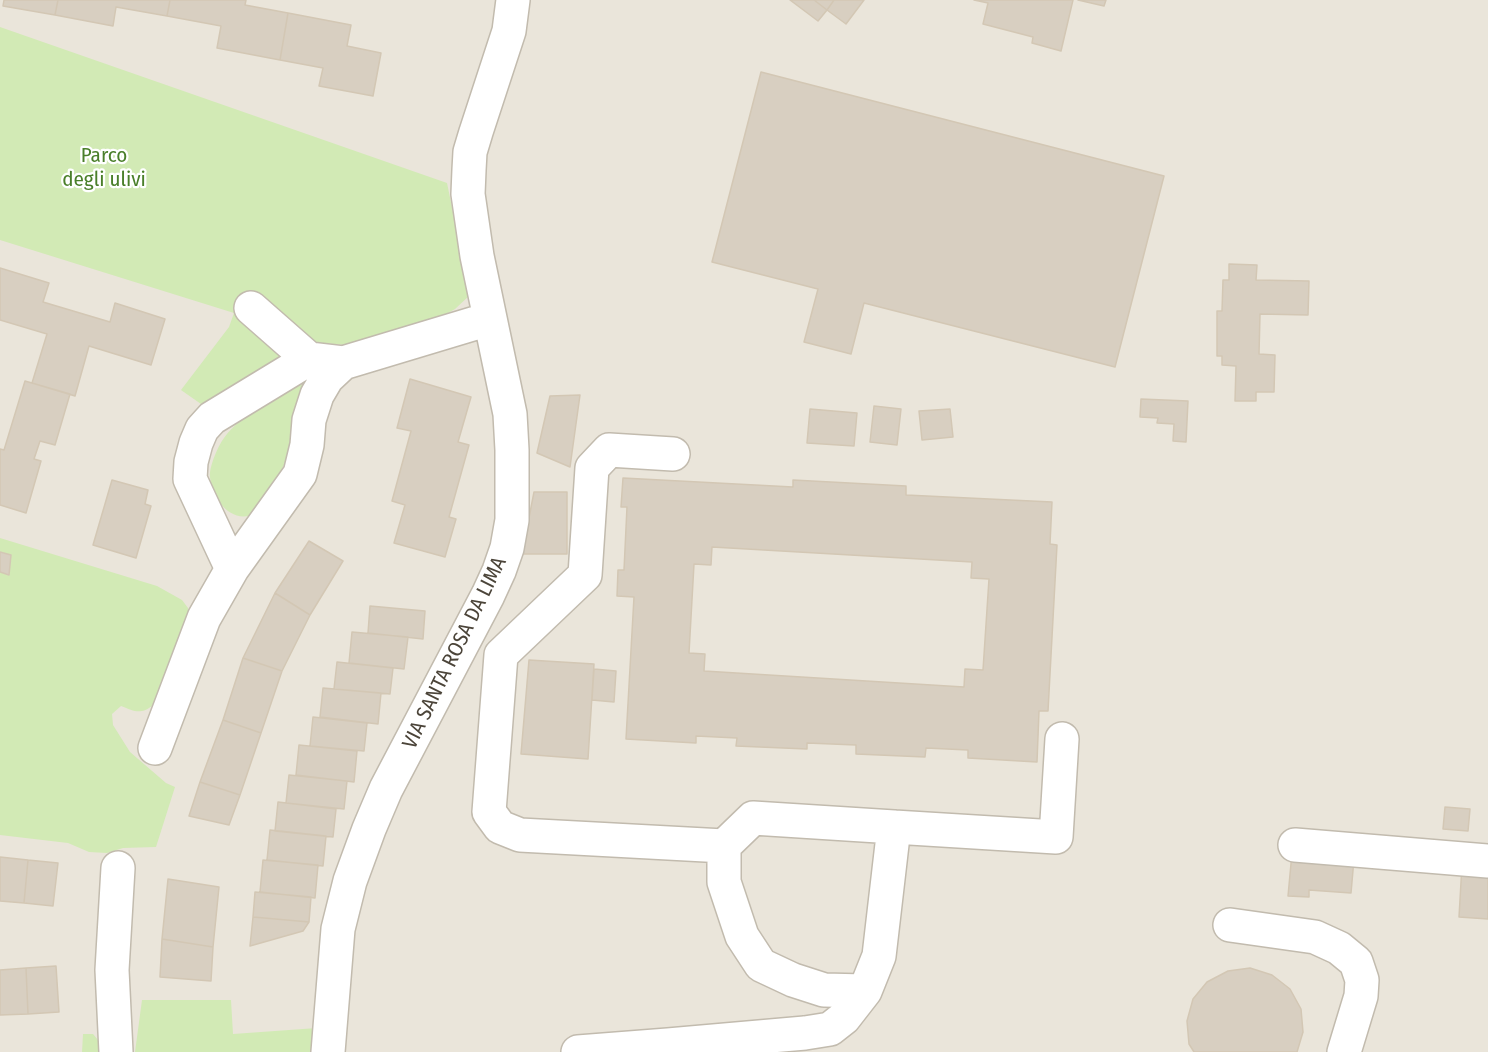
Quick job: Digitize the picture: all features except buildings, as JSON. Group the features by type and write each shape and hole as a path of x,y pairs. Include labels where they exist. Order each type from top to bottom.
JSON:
{"street":[{"name":"VIA SANTA ROSA DA LIMA","path":"328,1052 338,929 350,880 386,789 488,595 507,548 512,520 513,488 510,414 489,319 468,195 470,152 511,15 523,0"},
{"path":"251,308 309,359 343,363 489,319"},
{"path":"232,569 190,479 196,442 202,429 212,418 309,359"},
{"path":"155,748 204,618 232,569 300,474 307,445 309,420 317,395 327,378 343,363"},
{"path":"673,454 609,450 592,468 585,575 501,655 489,812 500,827 520,835 724,846"},
{"path":"865,991 824,990 793,980 761,965 742,936 724,882 724,846 753,818 1056,837 1062,739"},
{"path":"578,1052 669,1049 830,1029 844,1018 865,991 879,956 894,827"},
{"path":"1295,845 1488,861"},
{"path":"116,1052 112,970 118,868"},
{"path":"1230,926 1315,937 1339,948 1356,962 1362,980 1361,996 1344,1052"}],"shaded area":[{"path":"0,0 1488,0 1488,1052 0,1052"}],"green space":[{"name":"Parco degli ulivi","path":"0,27 447,183 470,295 455,309 418,330 345,345 313,342 245,292 235,313 241,315 281,353 282,358 279,362 201,404 181,390 229,327 234,313 0,240"},
{"path":"311,377 284,465 256,513 239,516 231,513 219,501 210,477 212,462 222,442 241,420 276,396"},
{"path":"0,538 157,586 182,600 188,608 189,617 152,706 148,709 133,711 121,706 112,714 113,725 130,752 166,783 175,787 156,847 123,848 107,853 89,852 68,843 0,835"},
{"path":"142,1000 231,1000 233,1034 317,1028 314,1052 135,1052"},
{"path":"83,1034 93,1034 98,1040 101,1052 82,1052"}]}
